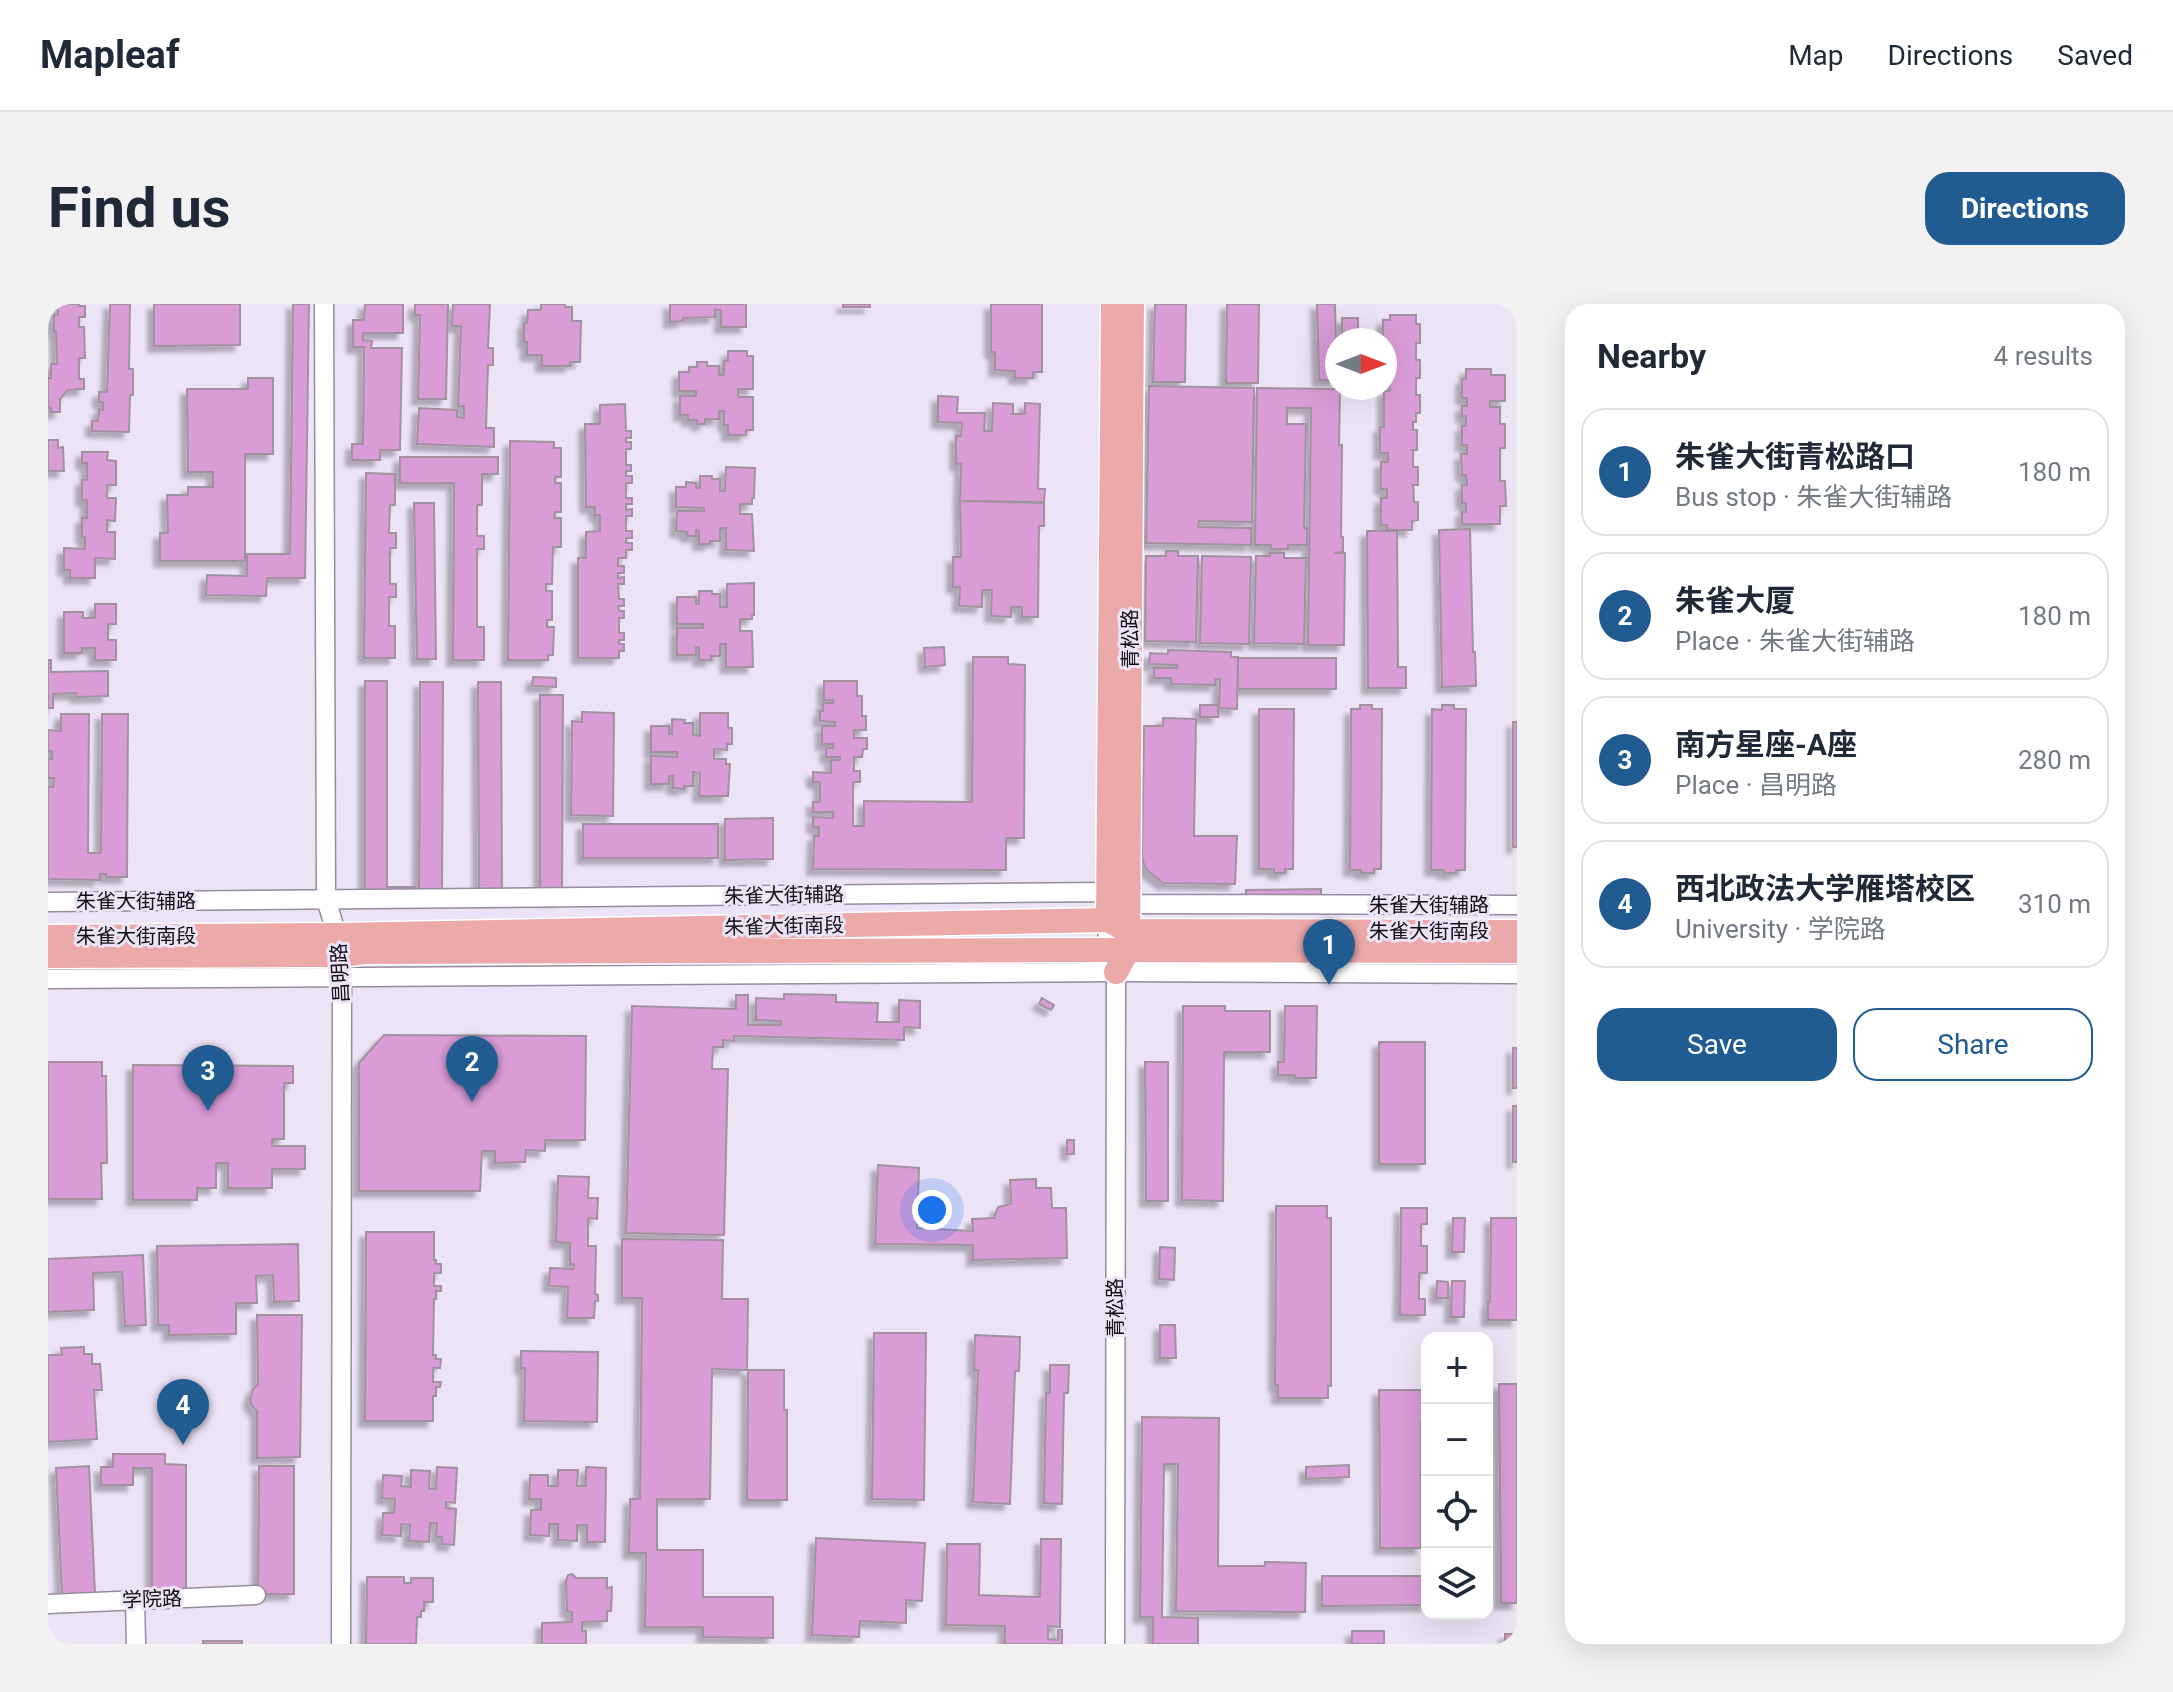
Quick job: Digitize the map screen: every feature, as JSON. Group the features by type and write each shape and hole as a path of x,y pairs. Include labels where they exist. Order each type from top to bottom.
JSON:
{"main road":[{"name":"青松路","path":"1113,304 1118,898"},
{"name":"青松路","path":"1117,945 1132,304"},
{"name":"朱雀大街南段","path":"48,956 341,956 364,952 1117,945 1517,932"},
{"name":"朱雀大街南段","path":"48,937 341,956"},
{"name":"朱雀大街南段","path":"1117,945 1517,951"}],"street":[{"name":"昌明路","path":"324,304 326,900 341,956 341,1644"},
{"name":"朱雀大街辅路","path":"48,902 1118,898 1517,905"},
{"path":"1117,945 1517,974"},
{"name":"青松路","path":"1115,1644 1117,945"},
{"path":"48,979 341,956"},
{"name":"学院路","path":"48,1604 256,1595"},
{"path":"135,1599 136,1644"}],"building":[{"path":"54,304 85,306 85,317 79,317 79,327 84,327 85,358 79,358 79,379 84,379 84,389 68,390 60,399 60,412 51,412 48,408 48,378 51,378 51,364 57,364 54,315 58,315 58,310 54,310"},
{"path":"110,304 130,304 129,369 133,369 133,395 130,395 129,432 92,431 92,421 98,421 99,409 103,410 99,392 107,392"},
{"path":"154,304 240,304 240,345 154,346"},
{"path":"293,304 309,304 305,578 267,578 266,596 206,595 207,575 247,576 247,554 290,554"},
{"path":"365,304 403,304 403,333 363,333 363,340 372,341 371,348 402,348 400,450 380,450 380,460 352,460 352,444 363,444 364,347 353,347 353,320 364,320"},
{"path":"415,304 448,304 446,399 418,399 420,315 415,315"},
{"path":"453,304 490,304 488,348 493,348 493,365 488,365 486,428 494,428 494,447 417,444 419,408 457,410 457,417 464,418 464,406 458,406 461,326 452,326"},
{"path":"541,304 572,307 572,321 581,321 580,362 570,362 570,366 542,366 542,355 527,355 524,323 527,323 528,310 541,310"},
{"path":"670,304 746,304 746,327 721,327 721,310 715,310 715,317 683,318 683,321 670,322"},
{"path":"843,304 870,304 870,307 843,307"},
{"path":"991,304 1042,304 1042,372 1033,372 1033,378 1015,378 1015,371 995,370 995,352 991,352"},
{"path":"1155,304 1186,304 1185,382 1153,382"},
{"path":"1227,304 1259,304 1258,383 1226,383"},
{"path":"1317,304 1335,304 1336,328 1325,328 1325,380 1319,380"},
{"path":"1390,315 1416,315 1416,324 1420,324 1416,360 1420,360 1420,378 1416,378 1416,395 1420,395 1420,413 1416,413 1416,422 1413,422 1413,430 1417,430 1413,467 1418,467 1418,485 1413,485 1414,502 1418,502 1418,520 1412,521 1412,530 1387,530 1387,525 1381,525 1381,498 1387,498 1387,489 1381,489 1381,462 1388,462 1388,453 1380,453 1380,427 1384,427 1384,400 1397,400 1397,328 1383,328 1383,320 1390,320"},
{"path":"1342,318 1358,318 1358,328 1342,328"},
{"path":"728,351 747,351 747,356 753,356 753,389 738,389 738,397 753,397 753,430 746,430 746,435 728,435 724,411 719,411 719,419 705,419 705,424 688,420 688,415 680,415 680,396 696,396 696,391 679,391 679,372 689,372 689,367 697,367 697,362 707,362 707,366 719,366 719,375 724,375"},
{"path":"1466,369 1491,369 1491,375 1505,375 1505,401 1490,401 1490,407 1500,407 1500,424 1505,424 1505,448 1500,448 1500,481 1505,481 1506,506 1500,506 1500,524 1462,524 1466,503 1462,503 1462,485 1467,485 1466,475 1462,475 1461,454 1467,454 1467,445 1462,445 1462,426 1466,426 1466,416 1462,416 1462,406 1467,406 1467,398 1462,398 1462,379 1466,379"},
{"path":"248,378 273,378 273,454 245,454 245,561 160,561 160,533 168,533 167,495 188,495 188,487 213,487 213,472 188,472 187,389 248,389"},
{"path":"1149,386 1254,388 1252,522 1199,521 1198,527 1251,528 1251,545 1146,543"},
{"path":"1257,388 1325,389 1325,400 1340,400 1343,552 1334,553 1345,553 1344,645 1308,645 1311,408 1287,408 1287,424 1306,424 1304,528 1307,528 1307,545 1271,549 1271,545 1255,545"},
{"path":"938,396 958,397 957,413 985,413 984,431 992,431 993,403 1013,404 1013,414 1025,414 1025,403 1040,404 1038,489 1045,489 1044,502 960,501 961,464 956,464 956,436 961,436 962,423 938,422"},
{"path":"625,404 626,431 631,431 631,438 626,438 626,442 631,442 631,449 626,449 626,465 631,465 631,471 626,471 626,476 632,476 632,483 626,483 626,498 632,498 632,504 626,504 626,510 632,509 632,516 626,516 626,531 632,531 632,538 626,538 626,543 632,543 632,550 626,550 626,558 618,558 618,566 624,566 624,573 618,573 618,578 624,577 624,584 618,584 619,599 624,599 624,606 618,606 619,611 624,611 624,618 619,618 619,633 624,633 624,640 619,640 619,644 624,644 624,651 619,651 619,658 578,658 578,558 586,558 586,532 600,531 600,515 595,515 595,507 586,507 585,424 600,424 600,405"},
{"path":"48,440 58,440 58,448 63,447 64,471 48,471"},
{"path":"510,441 554,442 554,448 561,448 561,477 555,477 555,483 561,483 561,512 555,512 554,518 561,518 561,547 553,547 552,584 546,584 546,591 552,591 552,620 547,620 547,627 554,627 553,655 548,655 548,660 508,660"},
{"path":"82,452 108,452 107,460 116,461 116,485 107,485 107,498 116,498 115,521 107,520 107,532 115,532 115,559 95,558 95,578 70,578 70,570 64,570 64,548 85,549 82,518 87,518 87,500 82,500 82,480 87,480 87,463 82,463"},
{"path":"400,457 498,457 498,474 482,474 482,505 477,505 477,536 484,536 484,549 477,549 477,627 484,627 484,660 453,660 454,483 400,483"},
{"path":"726,467 755,468 752,504 740,504 740,514 752,514 754,551 726,550 726,528 720,528 720,541 710,541 710,544 699,544 699,531 696,530 696,536 687,536 687,532 676,531 677,511 704,511 704,508 676,507 676,487 686,487 686,482 696,483 696,488 700,488 700,476 712,476 712,479 720,479 720,491 725,491"},
{"path":"366,473 395,474 395,505 390,505 389,533 396,533 396,548 390,548 390,584 396,584 396,597 389,597 389,626 395,626 395,658 364,658"},
{"path":"960,501 1044,503 1044,526 1039,526 1038,617 1022,617 1022,607 1011,607 1011,617 991,616 992,590 982,590 982,607 959,606 960,587 953,587 953,557 961,557"},
{"path":"414,503 434,503 436,659 417,659"},
{"path":"1470,529 1476,686 1442,687 1439,530"},
{"path":"1367,531 1397,531 1398,667 1406,667 1406,688 1368,688"},
{"path":"1166,551 1178,551 1178,556 1198,556 1196,642 1145,641 1146,556 1166,556"},
{"path":"1270,553 1284,553 1284,558 1306,558 1304,644 1254,643 1256,556 1270,556"},
{"path":"1202,556 1251,557 1249,644 1200,643"},
{"path":"754,583 754,615 752,619 740,619 740,631 752,631 753,667 726,667 726,644 720,644 720,656 711,656 711,660 699,660 699,647 696,647 696,655 677,655 677,628 703,628 703,624 677,624 677,597 696,597 696,604 699,604 699,591 712,591 712,594 720,594 720,607 727,607 727,584"},
{"path":"95,604 116,604 116,624 108,624 108,640 116,640 116,660 95,660 95,648 82,648 82,653 64,653 64,612 83,612 83,618 95,618"},
{"path":"944,647 945,665 925,667 924,648"},
{"path":"1168,650 1231,652 1231,657 1238,657 1237,709 1219,708 1220,679 1215,679 1215,685 1171,684 1171,678 1154,678 1154,668 1177,668 1177,665 1149,664 1150,653 1168,654"},
{"path":"973,657 1008,657 1008,664 1025,665 1024,838 1006,838 1006,870 813,869 814,836 819,836 819,827 813,827 813,817 833,818 833,812 813,812 813,802 820,802 820,782 813,782 813,772 831,773 831,760 840,760 840,757 826,757 826,748 833,748 833,744 822,744 822,726 835,726 835,722 820,721 823,703 833,703 833,700 824,700 824,681 857,681 857,696 862,696 866,730 854,730 854,738 867,738 867,749 863,749 862,757 854,757 854,771 860,771 860,782 853,782 853,826 864,826 864,801 972,802"},
{"path":"1238,658 1336,658 1336,689 1238,689"},
{"path":"48,660 51,660 51,672 108,671 108,696 53,694 53,708 48,708"},
{"path":"533,677 556,678 556,687 532,686"},
{"path":"365,681 387,681 387,887 415,887 415,899 365,899"},
{"path":"420,682 443,682 442,899 419,899"},
{"path":"478,682 501,682 502,899 479,900"},
{"path":"540,695 563,695 562,900 540,899"},
{"path":"1200,705 1218,705 1218,717 1200,717"},
{"path":"1360,705 1382,709 1381,869 1374,869 1374,873 1350,870 1351,709 1360,709"},
{"path":"1442,705 1466,709 1465,870 1456,870 1456,873 1431,870 1432,709 1442,710"},
{"path":"1259,709 1294,709 1293,869 1285,869 1285,873 1259,869"},
{"path":"582,712 614,713 613,816 571,815 572,721 582,722"},
{"path":"700,713 728,713 732,744 727,744 727,750 714,749 714,759 726,759 726,764 730,764 728,796 699,796 700,773 693,772 693,786 684,786 684,789 673,788 673,776 669,776 669,784 651,784 651,756 677,757 677,752 651,752 651,726 669,726 669,734 672,734 672,719 685,720 684,723 693,723 693,735 700,736"},
{"path":"61,714 89,714 88,853 101,853 102,714 128,714 127,877 100,874 100,880 48,879 48,787 53,787 54,778 48,778 48,759 52,759 52,751 48,751 48,730 61,731"},
{"path":"1163,718 1196,719 1194,836 1237,836 1235,884 1163,883 1144,865 1144,726 1163,726"},
{"path":"1513,722 1517,722 1517,847 1513,847"},
{"path":"773,818 773,859 725,860 725,819"},
{"path":"583,824 718,824 718,858 583,858"},
{"path":"1321,889 1321,897 1246,898 1246,890"},
{"path":"784,994 836,995 836,1002 878,1003 877,1022 899,1022 899,1000 920,1001 920,1028 904,1027 904,1040 734,1036 734,1041 723,1040 723,1047 713,1047 712,1069 728,1069 724,1235 626,1233 632,1006 736,1009 736,995 748,995 748,1025 781,1025 781,1021 756,1020 756,998 784,999"},
{"path":"1042,998 1054,1005 1051,1010 1039,1004"},
{"path":"1183,1006 1225,1006 1225,1011 1270,1011 1270,1052 1224,1052 1223,1201 1182,1200"},
{"path":"1285,1006 1317,1006 1316,1078 1278,1075 1278,1062 1284,1062"},
{"path":"384,1035 586,1036 585,1140 545,1140 545,1151 526,1150 525,1162 495,1163 495,1151 482,1151 480,1191 359,1191 359,1063"},
{"path":"1379,1042 1425,1042 1425,1164 1379,1164"},
{"path":"1513,1048 1517,1048 1517,1088 1513,1088"},
{"path":"48,1062 102,1062 102,1076 106,1076 107,1163 101,1163 102,1199 48,1199"},
{"path":"1145,1062 1168,1062 1168,1201 1146,1201"},
{"path":"133,1065 293,1066 293,1083 284,1083 284,1139 272,1139 272,1146 305,1146 305,1169 272,1169 272,1188 228,1188 228,1163 216,1163 216,1188 197,1188 197,1200 133,1200"},
{"path":"1513,1106 1517,1106 1517,1162 1513,1162"},
{"path":"1067,1140 1074,1140 1074,1154 1067,1154"},
{"path":"878,1165 919,1168 917,1228 973,1231 972,1219 994,1218 998,1207 1011,1204 1010,1180 1036,1179 1036,1188 1051,1188 1052,1208 1066,1208 1067,1258 973,1260 973,1245 875,1244"},
{"path":"558,1176 589,1177 588,1198 598,1198 597,1219 588,1218 588,1246 596,1246 595,1294 598,1301 595,1301 594,1318 567,1318 568,1287 549,1286 550,1268 573,1269 574,1264 570,1264 570,1243 556,1242"},
{"path":"1276,1206 1327,1206 1327,1218 1331,1218 1331,1386 1328,1386 1328,1398 1278,1398 1278,1385 1275,1385"},
{"path":"1401,1208 1427,1208 1427,1224 1421,1224 1421,1246 1427,1246 1427,1273 1419,1273 1419,1299 1425,1299 1425,1315 1400,1315"},
{"path":"1453,1218 1465,1218 1464,1252 1452,1252"},
{"path":"1491,1218 1517,1218 1517,1320 1488,1320"},
{"path":"366,1232 434,1232 434,1260 436,1264 441,1264 441,1273 434,1273 434,1286 441,1286 441,1291 436,1291 434,1299 433,1355 441,1359 440,1368 433,1368 433,1382 441,1382 440,1387 436,1387 436,1396 433,1396 433,1421 365,1421"},
{"path":"622,1239 723,1240 722,1299 748,1299 747,1370 712,1369 710,1499 657,1499 657,1550 703,1550 703,1597 773,1597 773,1638 703,1637 703,1627 645,1627 646,1553 629,1553 630,1499 640,1499 642,1298 622,1298"},
{"path":"298,1244 299,1301 274,1302 273,1275 256,1276 257,1303 236,1303 236,1334 169,1335 169,1325 158,1325 157,1246"},
{"path":"1160,1247 1175,1248 1174,1280 1159,1279"},
{"path":"143,1255 146,1325 125,1326 122,1272 93,1273 94,1310 48,1312 48,1259"},
{"path":"1437,1281 1448,1282 1448,1298 1436,1298"},
{"path":"1452,1281 1465,1281 1464,1317 1451,1317"},
{"path":"257,1315 302,1315 300,1457 257,1458 257,1411 250,1400 258,1384"},
{"path":"1160,1325 1175,1325 1176,1358 1160,1358"},
{"path":"874,1333 926,1333 924,1500 872,1499"},
{"path":"975,1335 1020,1337 1019,1371 1015,1371 1010,1504 973,1502 978,1370 974,1370"},
{"path":"84,1347 84,1354 92,1354 92,1364 100,1364 102,1390 94,1390 97,1439 48,1442 48,1355 62,1355 61,1348"},
{"path":"521,1351 598,1352 597,1422 524,1421 525,1368 521,1368"},
{"path":"1050,1365 1069,1365 1068,1393 1064,1393 1062,1504 1044,1503 1046,1393 1050,1393"},
{"path":"748,1370 784,1370 787,1500 747,1500"},
{"path":"1499,1384 1517,1384 1517,1603 1501,1603"},
{"path":"1379,1390 1421,1390 1421,1548 1380,1548"},
{"path":"1142,1417 1219,1418 1218,1566 1306,1563 1305,1612 1176,1611 1178,1464 1164,1464 1162,1617 1198,1618 1198,1644 1153,1644 1153,1617 1140,1617"},
{"path":"113,1454 165,1454 165,1464 186,1465 186,1595 152,1595 152,1468 133,1468 133,1485 101,1485 101,1467 113,1467"},
{"path":"1349,1465 1349,1477 1306,1479 1306,1467"},
{"path":"89,1466 95,1593 62,1595 56,1468"},
{"path":"259,1466 294,1466 294,1594 258,1594"},
{"path":"437,1467 457,1468 455,1503 446,1502 446,1508 456,1509 454,1545 442,1544 442,1537 436,1537 437,1523 430,1523 429,1542 409,1541 410,1525 401,1524 401,1536 382,1535 383,1513 394,1513 395,1499 382,1498 383,1475 402,1476 401,1486 411,1487 411,1470 430,1471 429,1489 436,1489"},
{"path":"586,1467 606,1468 605,1542 587,1542 587,1525 577,1525 577,1541 558,1540 558,1524 549,1524 549,1536 530,1535 531,1510 541,1510 541,1499 529,1499 530,1475 548,1475 548,1486 558,1486 558,1470 578,1470 577,1486 586,1486"},
{"path":"816,1538 925,1543 922,1601 906,1600 906,1623 860,1621 859,1637 812,1635"},
{"path":"1041,1539 1061,1539 1060,1627 1048,1626 1048,1639 1058,1640 1058,1630 1062,1630 1062,1644 1005,1644 1005,1626 946,1625 947,1544 980,1544 979,1595 1040,1597"},
{"path":"572,1574 576,1578 607,1578 607,1588 612,1587 611,1611 607,1611 607,1621 582,1622 586,1644 542,1644 542,1623 572,1622 572,1612 567,1611 566,1581"},
{"path":"1322,1576 1421,1576 1421,1605 1322,1606"},
{"path":"367,1577 404,1577 404,1583 411,1583 411,1578 433,1578 433,1602 424,1602 424,1611 421,1611 421,1617 417,1617 416,1644 366,1644"},
{"path":"1352,1631 1384,1631 1384,1644 1352,1644"},
{"path":"1505,1634 1517,1634 1517,1644 1505,1644"},
{"path":"203,1641 242,1641 242,1644 203,1644"}],"place":[{"name":"朱雀大街青松路口","path":"1329,985"},
{"name":"朱雀大厦","path":"472,1102"},
{"name":"南方星座-A座","path":"208,1111"},
{"name":"西北政法大学雁塔校区","path":"183,1445"}]}
